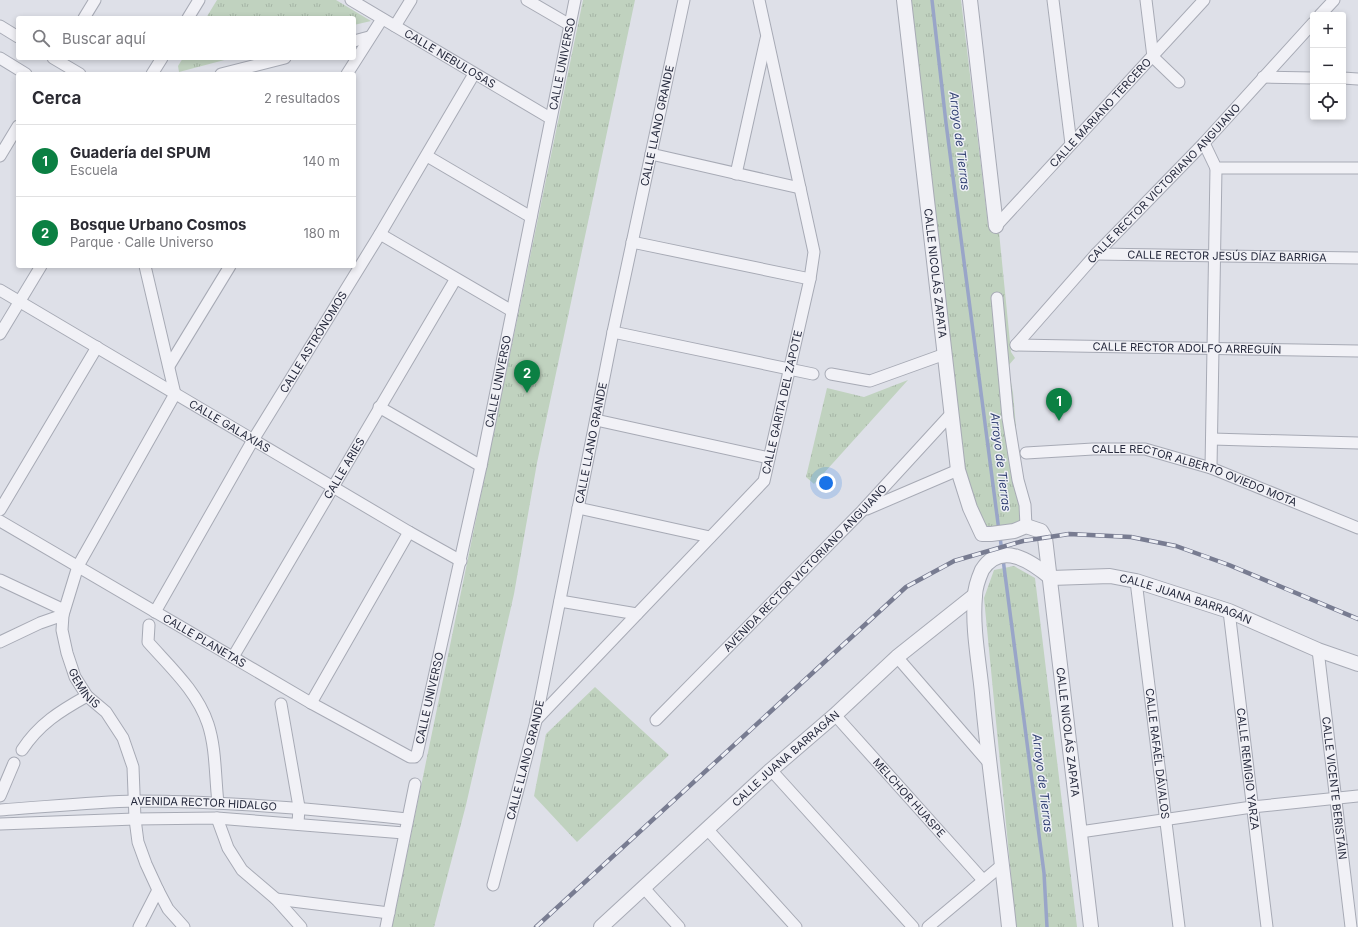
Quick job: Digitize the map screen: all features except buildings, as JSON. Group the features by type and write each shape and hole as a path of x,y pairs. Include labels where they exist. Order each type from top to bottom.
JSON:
{"street":[{"path":"85,16 95,0"},
{"path":"189,16 199,0"},
{"name":"CALLE NEBULOSAS","path":"350,0 550,118"},
{"path":"395,26 410,0"},
{"path":"527,0 570,25"},
{"name":"CALLE UNIVERSO","path":"410,757 415,757 417,754 461,561 575,0"},
{"name":"CALLE LLANO GRANDE","path":"493,885 536,721 613,332 684,0"},
{"name":"CALLE GARITA DEL ZAPOTE","path":"536,721 764,481 810,279 814,252 759,0"},
{"name":"CALLE NICOLÁS ZAPATA","path":"904,0 958,470 970,508 982,534 991,534 1020,528 1041,531 1045,538 1051,578 1091,927"},
{"path":"970,0 996,226"},
{"path":"1053,0 1071,144"},
{"path":"1146,0 1152,57 1179,82"},
{"name":"CALLE MARIANO TERCERO","path":"996,226 1204,0"},
{"path":"1323,12 1334,0"},
{"path":"356,60 382,19"},
{"path":"0,26 16,36"},
{"name":"CALLE RECTOR VICTORIANO ANGUIANO","path":"1016,345 1096,254 1204,143 1310,26"},
{"path":"736,174 766,36"},
{"path":"356,40 370,37"},
{"path":"0,58 23,72"},
{"path":"59,60 77,72"},
{"path":"153,72 161,60"},
{"path":"229,72 277,60"},
{"path":"348,72 356,60"},
{"name":"CALLE ASTRÓNOMOS","path":"155,612 253,440 380,234 474,74"},
{"path":"1263,77 1310,78"},
{"path":"1346,78 1358,79"},
{"path":"0,156 16,129"},
{"path":"1204,143 1216,168 1211,468"},
{"path":"651,154 800,188"},
{"path":"427,156 531,217"},
{"path":"1216,168 1358,168"},
{"path":"380,234 455,280 512,311"},
{"path":"632,242 810,279"},
{"name":"CALLE RECTOR JESÚS DÍAZ BARRIGA","path":"1096,254 1358,258"},
{"path":"0,334 40,268"},
{"path":"145,268 175,394"},
{"path":"169,366 229,268"},
{"name":"CALLE ARIES","path":"233,657 455,280"},
{"name":"CALLE GALAXIAS","path":"0,290 332,487 461,561"},
{"path":"997,298 1008,418 1018,480 1025,505 1020,528"},
{"path":"613,332 813,374"},
{"name":"CALLE RECTOR ADOLFO ARREGUÍN","path":"1016,345 1358,351"},
{"path":"0,510 96,348"},
{"path":"831,374 870,381 945,354"},
{"name":"GEMINIS","path":"175,394 78,566 63,613 62,630 67,654 76,677 87,696 106,712 123,738 133,767 135,818 138,842 146,864 168,909 184,927"},
{"path":"379,407 481,466"},
{"name":"AVENIDA RECTOR VICTORIANO ANGUIANO","path":"656,720 862,511 951,414"},
{"path":"596,420 769,458"},
{"path":"1212,439 1358,443"},
{"name":"CALLE RECTOR ALBERTO OVIEDO MOTA","path":"1026,453 1093,449 1145,449 1211,468 1358,528"},
{"path":"862,511 958,470"},
{"path":"578,508 710,537"},
{"name":"CALLE PLANETAS","path":"0,520 311,703 410,757"},
{"path":"311,703 409,532"},
{"path":"1009,927 989,763 975,624 975,596 982,571 993,559 1012,554 1034,564 1051,578"},
{"name":"CALLE JUANA BARRAGÁN","path":"1051,578 1110,576 1136,581 1229,611 1318,650 1358,664"},
{"path":"0,580 63,613"},
{"name":"CALLE RAFAÉL DÁVALOS","path":"1136,581 1179,927"},
{"name":"CALLE JUANA BARRAGÁN","path":"601,927 643,887 708,830 771,770 835,715 897,657 975,596"},
{"path":"560,600 637,614"},
{"name":"CALLE REMIGIO YARZA","path":"1229,611 1267,927"},
{"path":"0,642 63,613"},
{"path":"149,625 148,642 185,685 199,705 207,723 211,739 218,803"},
{"name":"CALLE VICENTE BERISTÁIN","path":"1318,650 1351,927"},
{"path":"897,657 989,763"},
{"path":"22,750 33,733 51,718 87,696"},
{"path":"281,704 299,807 298,824"},
{"name":"MELCHOR HUASPE","path":"835,715 983,880"},
{"path":"0,796 14,763"},
{"path":"771,770 913,927"},
{"path":"386,927 415,784"},
{"path":"1080,832 1252,807 1335,800 1358,796"},
{"name":"AVENIDA RECTOR HIDALGO","path":"0,810 135,801 299,807 407,819"},
{"name":"AVENIDA RECTOR HIDALGO","path":"0,824 135,818 217,818 404,833"},
{"path":"217,818 228,848 242,870 276,899 301,927"},
{"path":"708,830 796,927"},
{"path":"928,927 1002,865"},
{"path":"643,887 679,927"},
{"path":"139,927 158,890"},
{"path":"276,899 389,912"}],"green space":[{"path":"217,0 336,0 371,21 356,25 356,16 207,16"},
{"path":"583,0 635,0 537,463 514,594 466,805 434,927 392,927"},
{"path":"909,0 961,0 988,224 999,232 1011,352 1015,358 1008,366 1013,393 1024,519 1005,530 987,528 976,515 964,471"},
{"path":"182,60 224,60 179,72 178,66"},
{"path":"908,380 814,484 806,477 827,388 864,397"},
{"path":"1014,566 1035,578 1077,927 1016,927 984,598 994,570"},
{"path":"595,687 669,755 577,842 534,796 546,734"}],"waterway":[{"name":"Arroyo de Tierras","path":"932,0 946,123 999,531"},
{"name":"Arroyo de Tierras","path":"1000,537 1002,552"},
{"name":"Arroyo de Tierras","path":"1003,559 1044,873 1047,927"}],"railway":[{"path":"536,927 906,587 954,561 1023,541 1069,534 1131,537 1176,546 1229,565 1358,619"}],"place":[{"name":"Bosque Urbano Cosmos","path":"527,393"},
{"name":"Guadería del SPUM","path":"1059,421"}]}
